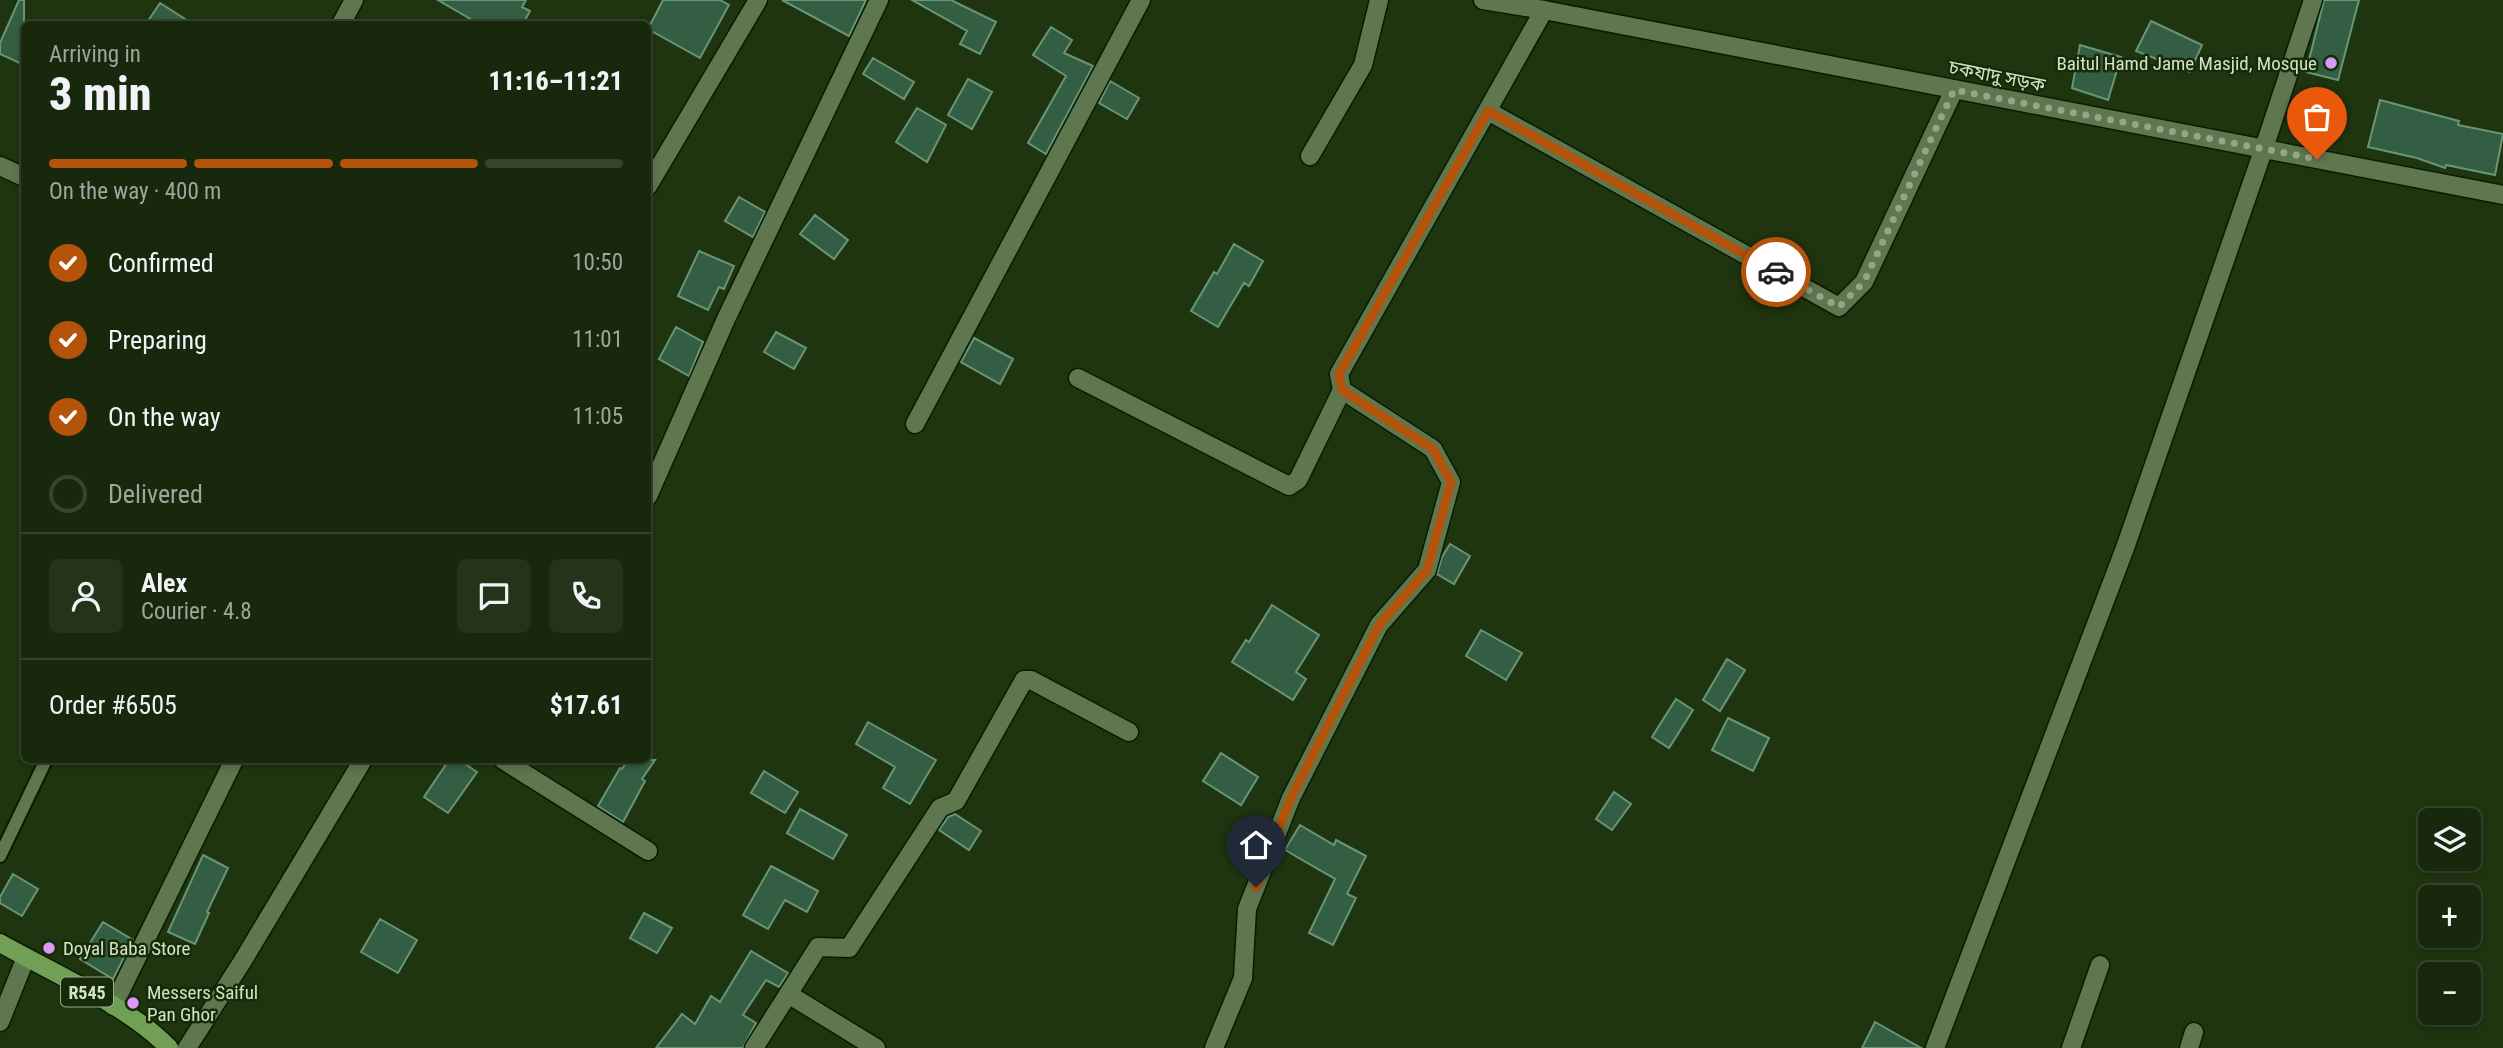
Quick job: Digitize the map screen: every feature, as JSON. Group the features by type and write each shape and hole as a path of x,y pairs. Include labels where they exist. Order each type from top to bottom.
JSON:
{"main road":[{"name":"R545","path":"0,943 113,1006 156,1035 169,1048"}],"street":[{"path":"343,21 354,0"},
{"path":"651,181 758,0"},
{"path":"651,489 726,320 879,0"},
{"path":"915,424 1141,0"},
{"path":"1310,156 1363,65 1379,0"},
{"name":"চকযাদু সড়ক","path":"1483,0 2503,195"},
{"path":"1935,1048 2125,548 2313,0"},
{"path":"1077,378 1289,486 1298,480 1342,390 1339,374 1348,356 1544,10"},
{"path":"1488,111 1839,307 1864,282 1954,90"},
{"path":"0,166 21,176"},
{"path":"1214,1048 1243,978 1247,909 1291,798 1379,625 1427,570 1451,482 1433,449 1342,390"},
{"path":"754,1048 818,947 849,948 940,808 956,801 1024,680 1031,680 1129,733"},
{"path":"113,1006 233,763"},
{"path":"187,1048 361,763"},
{"path":"510,763 648,851"},
{"path":"0,1022 26,957"},
{"path":"2071,1048 2100,965"},
{"path":"788,994 876,1048"}],"lane":[{"path":"0,856 45,763"}],"building":[{"path":"19,0 24,0 21,64 0,54 0,43"},
{"path":"438,0 526,0 522,7 530,11 525,21 474,21"},
{"path":"663,0 720,0 729,5 700,58 651,31 651,23"},
{"path":"782,0 866,0 849,36"},
{"path":"912,0 951,0 996,22 980,54 960,44 967,31"},
{"path":"2324,0 2359,0 2338,80 2306,72"},
{"path":"160,3 188,21 148,21"},
{"path":"2151,21 2202,45 2190,72 2136,51"},
{"path":"1051,27 1072,40 1064,53 1093,66 1046,154 1028,143 1066,76 1033,55"},
{"path":"2080,45 2121,57 2108,100 2072,88"},
{"path":"873,58 914,82 904,99 863,74"},
{"path":"968,79 992,92 972,129 948,115"},
{"path":"1110,81 1139,98 1127,119 1099,103"},
{"path":"2380,100 2459,121 2458,125 2503,134 2495,175 2446,165 2445,168 2417,158 2368,147"},
{"path":"917,108 946,125 927,162 896,142"},
{"path":"739,197 765,212 753,237 725,221"},
{"path":"815,215 848,240 834,259 800,234"},
{"path":"1234,244 1263,261 1249,286 1244,283 1218,327 1191,311"},
{"path":"699,251 734,266 724,289 719,287 708,310 678,296"},
{"path":"676,327 703,342 689,376 659,359"},
{"path":"776,332 806,348 794,369 764,352"},
{"path":"974,338 1013,359 1000,384 961,362"},
{"path":"1450,544 1470,556 1454,584 1437,574 1442,557"},
{"path":"1272,605 1319,635 1296,672 1306,679 1293,700 1232,662 1246,640 1249,642"},
{"path":"1481,630 1522,653 1506,680 1466,656"},
{"path":"1727,659 1745,670 1720,711 1703,700"},
{"path":"1676,699 1693,710 1669,748 1652,737"},
{"path":"1728,718 1769,738 1753,771 1712,750"},
{"path":"868,722 936,760 910,804 883,788 895,767 856,744"},
{"path":"1221,753 1258,777 1241,805 1203,781"},
{"path":"651,760 655,760 642,779 645,781 623,822 598,806 620,768 626,763 651,763"},
{"path":"447,763 464,763 477,772 448,813 424,797"},
{"path":"764,771 798,792 785,813 751,793"},
{"path":"1614,792 1631,804 1612,830 1596,819"},
{"path":"800,809 847,835 833,859 787,833"},
{"path":"955,814 981,831 969,850 939,830 948,817"},
{"path":"1300,825 1334,845 1336,840 1366,856 1347,894 1356,898 1333,945 1309,933 1335,879 1285,850"},
{"path":"203,855 228,868 195,944 168,932"},
{"path":"771,866 818,891 807,912 785,900 768,929 743,915"},
{"path":"13,874 38,889 22,916 0,903 0,897"},
{"path":"644,913 672,928 657,953 630,938"},
{"path":"380,919 417,940 398,973 361,952"},
{"path":"103,922 133,940 113,979 80,959"},
{"path":"751,951 788,973 779,987 766,980 743,1015 756,1023 743,1048 656,1048 682,1014 695,1024 711,996 720,1002"},
{"path":"1875,1022 1921,1048 1862,1048"}],"way so far":[{"path":"1776,272 1839,307 1864,282 1954,90 2317,159"}],"place":[{"name":"Baitul Hamd Jame Masjid, Mosque","path":"2331,63"},
{"name":"Doyal Baba Store","path":"49,948"},
{"name":"Messers Saiful Pan Ghor","path":"133,1003"}],"route":[{"path":"1256,887 1291,798 1379,625 1427,570 1451,482 1433,449 1342,390 1339,374 1488,111 1776,272"}]}
